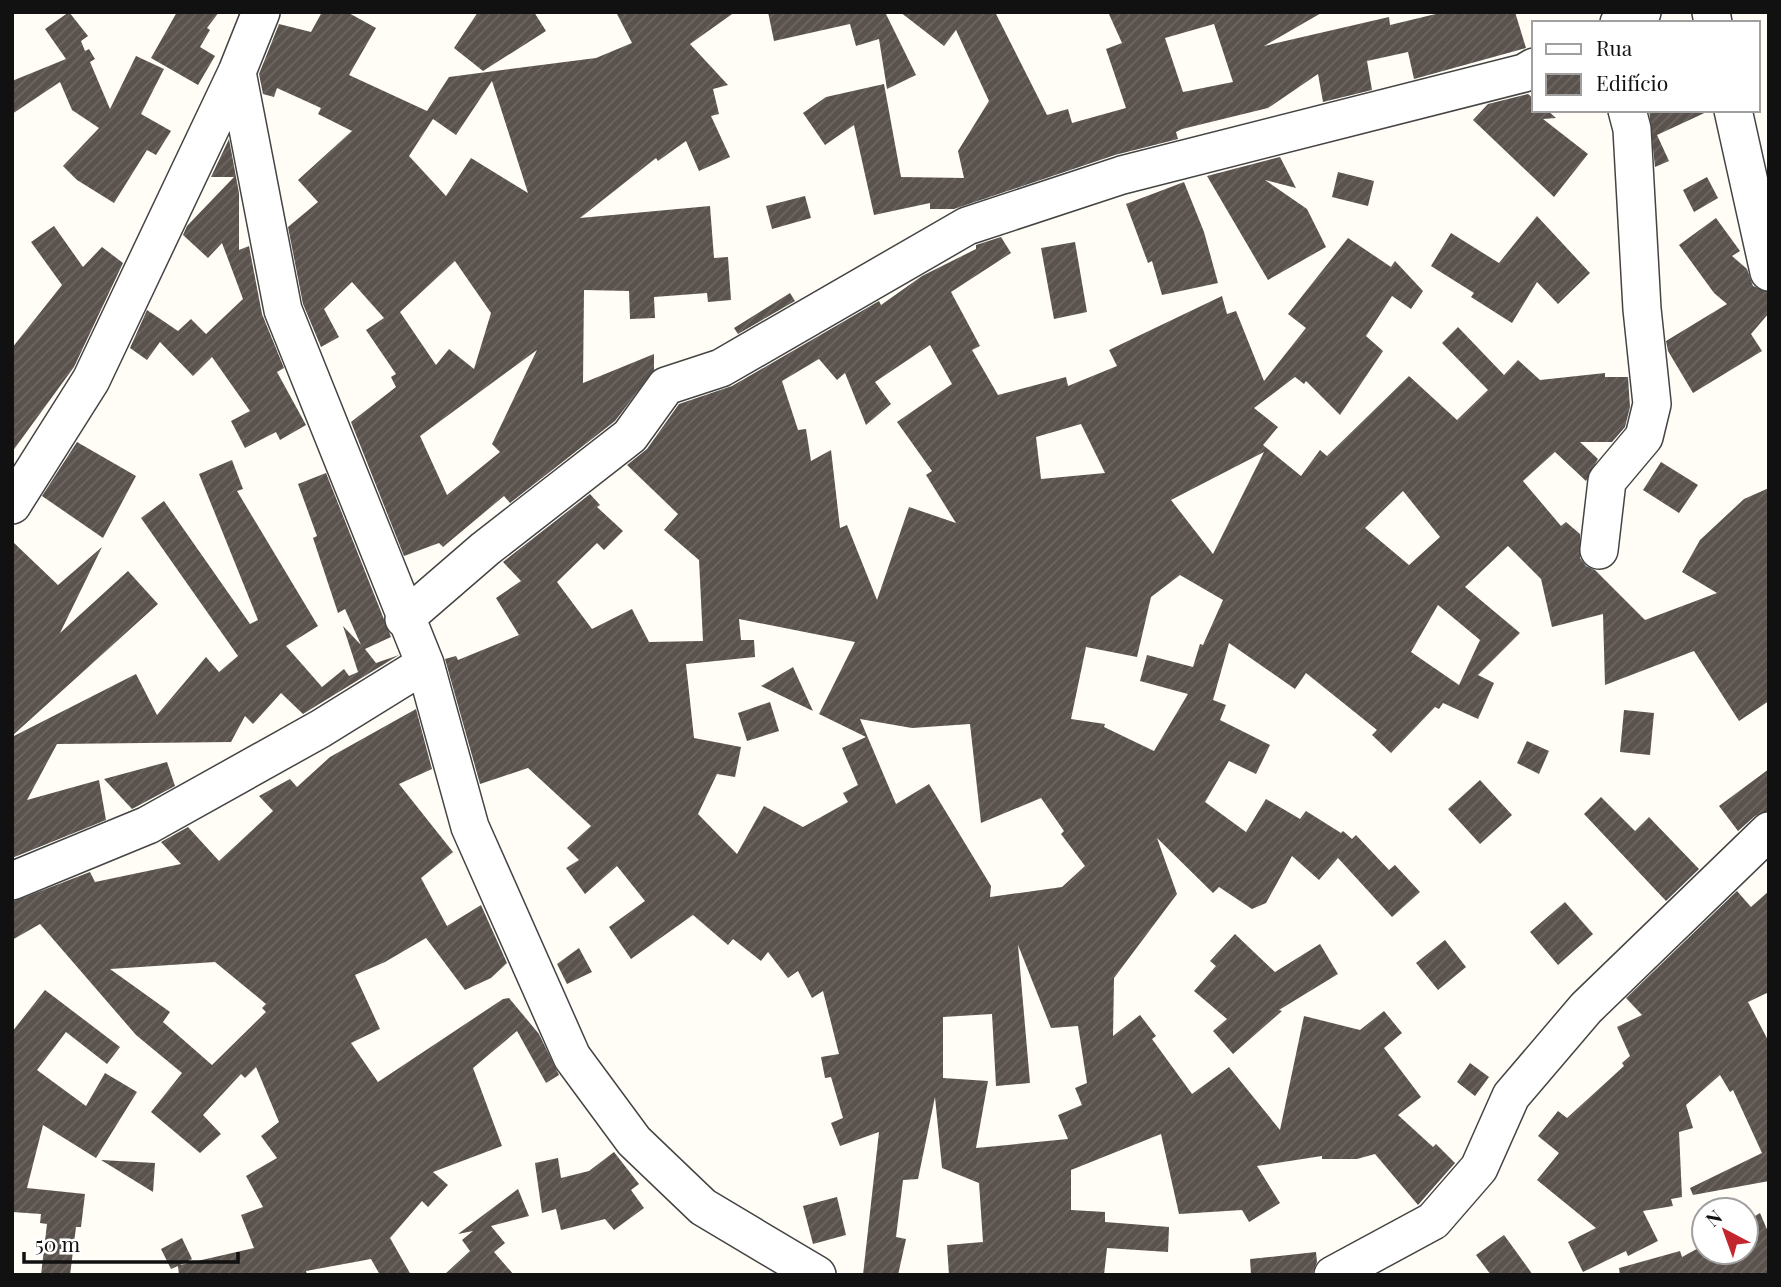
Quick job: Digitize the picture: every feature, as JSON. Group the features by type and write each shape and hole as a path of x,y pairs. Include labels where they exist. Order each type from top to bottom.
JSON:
{"street":[{"path":"12,505 91,380 237,72 261,12"},
{"path":"1623,21 1642,12"},
{"path":"404,619 485,549 631,436 666,386 721,368 967,226 1122,175 1524,73 1532,68"},
{"path":"237,72 283,310 404,619 425,664 470,827 572,1057 635,1141 703,1207 817,1275"},
{"path":"1599,550 1607,481 1644,438 1652,404 1642,309 1632,129 1628,112"},
{"path":"1733,112 1769,272"},
{"path":"12,881 148,825 320,729 425,664"},
{"path":"1333,1275 1433,1221 1479,1168 1511,1096 1586,1008 1769,831"}],"building":[{"path":"69,12 88,36 81,41 85,51 89,49 95,59 90,62 110,109 136,56 164,69 141,114 171,131 156,155 147,150 114,203 77,180 63,166 99,128 72,110 60,82 12,114 12,81 66,59 45,29"},
{"path":"177,12 219,12 207,28 210,30 200,47 215,56 198,85 151,58"},
{"path":"322,12 347,12 376,28 349,75 427,111 449,77 596,58 632,43 616,12 735,12 690,44 728,85 713,89 719,114 711,116 730,157 699,171 686,141 658,161 656,158 580,218 710,206 714,258 728,257 731,300 708,302 707,293 654,297 655,318 630,319 629,291 584,290 583,383 654,354 654,370 615,421 510,503 504,496 443,547 439,543 404,556 351,422 396,387 391,377 396,374 366,330 384,318 352,282 324,309 339,337 321,347 303,304 288,227 318,202 298,180 352,131 318,114 321,108 277,88 274,97 263,94 259,74 279,24 311,32","holes":["492,81 528,193 471,158 446,196 409,156 433,119 456,135","455,261 491,313 474,369 449,349 436,365 400,312","537,350 492,444 500,452 447,495 420,436"]},
{"path":"478,12 534,12 546,31 483,71 454,48"},
{"path":"768,12 885,12 916,75 887,89 879,39 856,46 850,24 774,41"},
{"path":"900,12 995,12 1047,115 1068,109 1072,123 1126,108 1106,49 1122,43 1108,12 1323,12 1264,46 1389,17 1390,25 1444,12 1515,12 1526,48 1414,79 1408,52 1367,61 1372,90 1323,102 1318,74 1268,108 1182,129 1176,132 1178,139 1115,155 954,209 930,209 930,203 874,215 854,125 825,145 803,113 826,97 884,84 901,177 964,178 958,151 989,101 956,30 944,46","holes":["1214,24 1233,82 1183,92 1165,38"]},
{"path":"1528,94 1532,97 1532,112 1549,112 1556,118 1543,119 1588,154 1554,197 1473,120 1488,104"},
{"path":"1649,112 1707,112 1657,135 1669,161 1655,167"},
{"path":"229,139 239,193 239,250 249,246 262,314 284,368 277,372 306,425 280,440 276,432 245,448 231,421 250,411 212,357 193,376 160,342 147,360 130,348 147,310 178,331 191,319 206,334 243,299 222,243 208,258 183,235 187,226 234,177 211,177"},
{"path":"1280,157 1296,188 1265,180 1307,209 1326,247 1268,280 1207,176"},
{"path":"1338,172 1374,181 1368,206 1332,197"},
{"path":"1707,177 1718,198 1694,212 1683,190"},
{"path":"1184,182 1204,232 1218,283 1162,295 1152,261 1148,263 1126,204"},
{"path":"805,196 811,218 772,229 766,206"},
{"path":"1537,216 1590,273 1558,304 1537,282 1512,323 1471,297 1474,293 1431,266 1451,233 1499,263"},
{"path":"1716,218 1740,251 1732,256 1747,269 1753,286 1769,292 1769,313 1751,334 1762,351 1693,393 1668,351 1666,341 1727,304 1714,293 1679,245"},
{"path":"54,226 83,267 102,247 123,263 74,367 12,452 12,348 62,285 31,242"},
{"path":"1001,237 1011,253 951,292 980,346 972,350 998,395 1066,377 1068,386 1117,366 1109,350 1222,296 1227,314 1236,311 1264,381 1306,328 1288,314 1348,238 1391,267 1395,261 1423,291 1411,309 1392,296 1366,336 1383,351 1340,415 1306,381 1304,384 1295,377 1254,408 1278,427 1263,445 1301,476 1320,450 1327,456 1409,376 1457,420 1488,390 1442,343 1458,327 1504,375 1518,360 1540,380 1605,373 1605,377 1628,377 1630,407 1625,427 1612,442 1580,442 1598,459 1586,481 1555,452 1523,481 1561,526 1566,522 1580,534 1580,558 1586,566 1595,570 1645,620 1717,593 1682,572 1700,540 1744,499 1769,488 1769,701 1739,721 1694,651 1605,685 1603,614 1552,627 1541,579 1508,546 1465,587 1520,633 1478,675 1494,683 1478,719 1443,703 1439,709 1435,707 1391,753 1372,735 1377,730 1306,673 1295,689 1229,643 1213,700 1226,705 1220,720 1270,745 1256,774 1229,761 1205,802 1246,832 1266,799 1300,819 1306,811 1341,833 1343,831 1352,839 1356,835 1389,870 1395,865 1420,892 1392,917 1338,858 1319,880 1292,856 1266,903 1252,909 1219,887 1213,893 1157,838 1177,894 1114,978 1113,1036 1140,1015 1156,1036 1152,1039 1192,1094 1229,1067 1280,1130 1304,1016 1360,1030 1384,1011 1402,1033 1384,1048 1421,1097 1398,1115 1433,1147 1436,1144 1455,1163 1418,1205 1375,1154 1357,1159 1322,1159 1322,1156 1257,1166 1280,1203 1249,1222 1242,1210 1179,1214 1161,1134 1071,1170 1071,1210 1105,1212 1105,1222 1169,1227 1168,1252 1107,1248 1104,1275 949,1275 947,1245 983,1242 979,1183 942,1168 935,1097 918,1179 903,1180 896,1237 906,1239 898,1275 863,1275 879,1132 840,1146 831,1123 843,1118 831,1077 825,1078 821,1057 839,1054 823,991 812,998 798,971 788,978 768,952 761,961 733,939 728,945 693,915 631,959 609,927 645,901 617,866 585,894 566,868 579,860 567,848 591,826 528,768 480,784 445,659 456,656 458,660 519,635 496,598 521,581 503,562 590,494 600,505 597,507 623,531 604,550 597,543 557,582 592,629 632,609 649,642 703,641 699,560 664,530 678,514 627,465 647,449 679,404 732,386 879,301 881,305 922,276 976,249 976,245","holes":["930,345 952,384 897,422 932,471 926,475 956,523 909,507 877,600 847,525 840,528 831,450 811,461 806,429 798,430 782,381 819,359 837,380 845,373 866,425 891,404 875,382","1081,424 1105,473 1041,479 1036,437","1264,452 1213,554 1171,500","1403,491 1440,537 1409,565 1365,528","1180,575 1223,600 1203,645 1200,644 1193,667 1147,655 1140,681 1188,694 1154,751 1104,727 1105,724 1071,719 1086,647 1137,657 1151,597","1438,605 1480,640 1459,685 1411,652","739,619 855,642 819,714 866,737 842,748 858,785 843,793 848,802 803,827 764,806 737,854 698,814 717,774 735,777 741,747 694,738 686,664 755,657 754,640 741,640","860,719 912,728 970,724 981,823 1041,798 1064,831 1061,834 1085,866 1062,887 990,897 991,886 929,784 896,804","1018,945 1051,1028 1078,1026 1087,1083 1075,1088 1082,1105 1058,1115 1068,1139 976,1148 988,1081 943,1078 943,1017 992,1014 996,1086 1030,1083"]},
{"path":"1075,242 1087,312 1054,319 1041,248"},
{"path":"790,293 795,301 738,334 734,328"},
{"path":"77,442 136,476 103,538 42,496"},
{"path":"232,460 243,489 237,491 318,626 286,646 322,687 344,669 349,676 358,672 343,626 361,645 345,609 338,613 313,538 317,536 298,484 326,473 391,637 365,649 376,663 399,655 303,714 281,693 253,724 245,716 231,742 57,744 27,800 99,780 106,820 12,858 12,737 136,674 157,715 206,657 219,672 238,656 141,518 164,501 250,624 258,620 199,474"},
{"path":"1661,462 1698,485 1679,513 1643,490"},
{"path":"12,541 58,585 102,547 60,633 128,571 158,604 12,736"},
{"path":"793,667 813,711 761,686"},
{"path":"770,702 779,731 747,741 738,713"},
{"path":"416,709 432,769 399,784 453,852 421,878 447,926 481,905 507,963 491,978 465,990 426,938 385,962 355,975 380,1029 351,1043 378,1082 503,999 509,998 539,1034 559,1075 546,1083 517,1031 473,1068 502,1146 433,1172 448,1185 428,1207 422,1201 390,1238 411,1275 380,1275 371,1259 306,1271 307,1275 179,1275 178,1266 171,1269 161,1249 182,1238 192,1259 180,1265 254,1248 241,1215 263,1207 246,1176 277,1158 261,1136 279,1122 256,1067 245,1078 241,1074 203,1115 221,1134 200,1153 151,1112 182,1073 136,1035 40,924 12,940 12,902 90,872 95,882 181,864 161,842 188,827 219,861 273,811 259,796 290,779 297,787 330,757","holes":["215,962 266,1004 262,1008 266,1012 212,1065 163,1022 170,1012 110,969"]},
{"path":"1624,710 1654,713 1650,755 1620,752"},
{"path":"1527,741 1549,751 1539,774 1517,763"},
{"path":"167,762 175,786 132,809 104,779"},
{"path":"1769,769 1769,811 1755,816 1738,831 1719,806"},
{"path":"1480,780 1512,815 1480,844 1448,809"},
{"path":"1601,797 1635,831 1649,817 1699,869 1666,901 1584,814"},
{"path":"1737,891 1751,907 1769,891 1769,992 1748,1002 1769,1042 1769,1181 1693,1195 1690,1188 1762,1153 1733,1090 1730,1092 1720,1075 1686,1105 1693,1128 1679,1132 1682,1197 1671,1199 1673,1206 1643,1211 1658,1241 1628,1256 1626,1251 1583,1272 1568,1242 1596,1228 1537,1180 1559,1153 1538,1136 1558,1111 1567,1118 1624,1066 1622,1063 1630,1056 1617,1027 1642,1015 1626,998"},
{"path":"1565,902 1593,934 1558,965 1530,932"},
{"path":"1235,934 1275,972 1320,944 1338,974 1279,1010 1282,1011 1233,1054 1213,1031 1227,1019 1194,991 1216,966 1210,961"},
{"path":"1445,940 1466,967 1438,990 1416,963"},
{"path":"579,948 592,972 567,984 557,964"},
{"path":"45,990 120,1047 107,1064 66,1032 37,1070 86,1106 105,1073 137,1092 96,1158 43,1125 27,1188 85,1194 81,1227 76,1227 70,1275 41,1275 47,1224 40,1223 41,1214 12,1212 12,1032"},
{"path":"1470,1063 1489,1077 1475,1096 1457,1082"},
{"path":"614,1152 639,1184 631,1190 644,1208 614,1230 605,1219 561,1230 556,1209 542,1213 535,1163 558,1158 561,1178 589,1171"},
{"path":"101,1160 155,1163 153,1192"},
{"path":"518,1189 529,1216 491,1226 505,1243 494,1252 514,1275 444,1275 470,1251 462,1240 473,1231 458,1234"},
{"path":"837,1197 846,1235 813,1244 803,1206"},
{"path":"1760,1213 1769,1234 1769,1275 1620,1275 1619,1268 1680,1251 1682,1257 1690,1253 1690,1266 1760,1266"},
{"path":"1504,1235 1533,1275 1491,1275 1476,1255"},
{"path":"1316,1252 1317,1262 1312,1275 1251,1275 1250,1259"}]}
